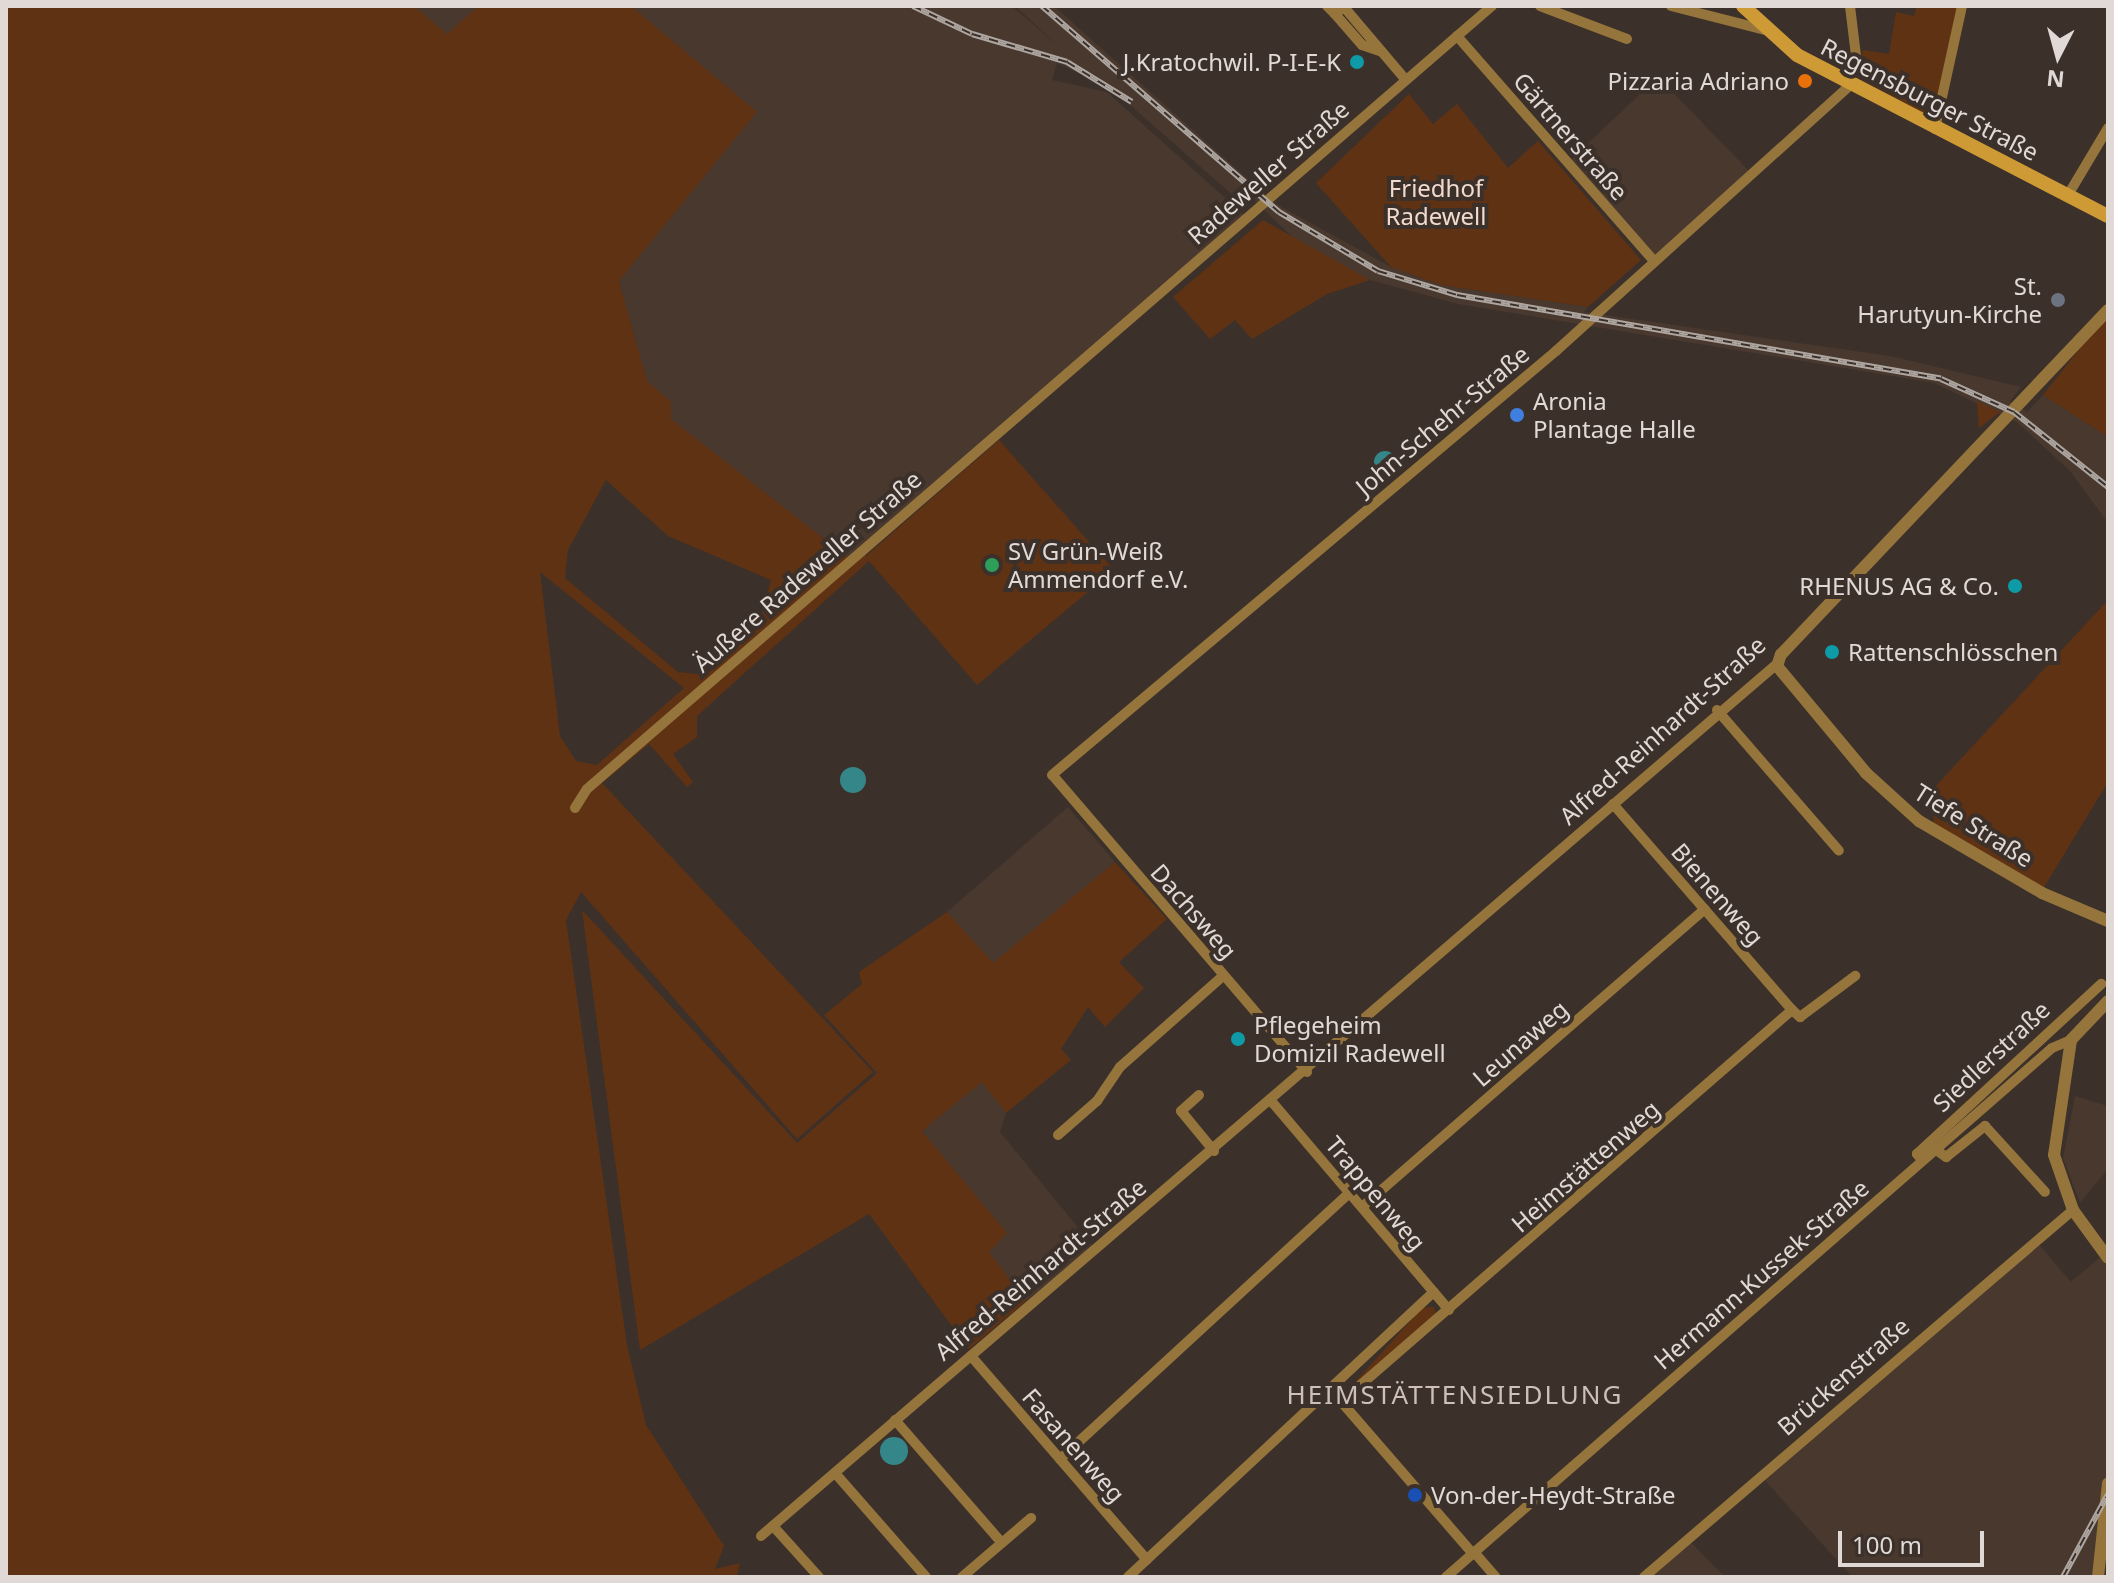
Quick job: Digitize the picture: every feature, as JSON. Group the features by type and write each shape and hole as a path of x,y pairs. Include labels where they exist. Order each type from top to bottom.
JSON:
{"main road":[{"name":"Regensburger Straße","path":"1743,6 1769,31 1848,84 2108,216"}],"street":[{"name":"Radeweller Straße","path":"1070,367 1492,6"},
{"path":"1540,6 1627,39"},
{"path":"1671,6 1769,31"},
{"path":"1842,6 1850,6 1857,64 1848,84"},
{"path":"1935,129 1962,6"},
{"path":"1331,10 1344,7 1405,79"},
{"name":"Gärtnerstraße","path":"1457,36 1655,262"},
{"name":"John-Schehr-Straße","path":"1052,775 1655,262 1848,84"},
{"path":"2068,195 2108,128"},
{"name":"Alfred-Reinhardt-Straße","path":"761,1536 1307,1072 1717,710 1777,664 2108,310"},
{"name":"Äußere Radeweller Straße","path":"575,808 593,783 1070,367"},
{"name":"Tiefe Straße","path":"1777,664 1866,773 1919,821 2042,893 2108,921"},
{"path":"1717,710 1839,851"},
{"name":"Dachsweg","path":"1052,775 1307,1072"},
{"name":"Bienenweg","path":"1613,804 1792,1010"},
{"name":"Leunaweg","path":"1362,1207 1705,909"},
{"path":"1058,1135 1097,1101 1120,1067 1223,976"},
{"name":"Heimstättenweg","path":"1128,1577 1338,1398 1449,1310 1792,1010 1800,1017 1855,976"},
{"name":"Siedlerstraße","path":"1922,1160 1917,1154 2101,984"},
{"path":"2108,1001 2071,1040 2054,1155 2073,1210 2108,1258"},
{"name":"Hermann-Kussek-Straße","path":"1446,1577 2052,1048 2071,1040"},
{"path":"1199,1095 1181,1111 1214,1151"},
{"name":"Trappenweg","path":"1272,1102 1449,1310"},
{"name":"Siedlerstraße","path":"1935,1149 1946,1157 1985,1126 2045,1192"},
{"path":"1060,1459 1349,1193"},
{"name":"Brückenstraße","path":"1644,1577 2073,1210"},
{"name":"Heimstättenweg","path":"1338,1398 1434,1292"},
{"name":"Fasanenweg","path":"971,1356 1147,1560"},
{"path":"1338,1398 1496,1577"},
{"path":"895,1420 1001,1542"},
{"path":"835,1473 926,1577"},
{"path":"2098,1577 2108,1484"},
{"path":"962,1577 1031,1518"},
{"path":"773,1526 819,1577"}],"shaded area":[{"path":"414,6 478,6 447,35"},
{"path":"631,6 1012,6 1061,48 1015,6 1054,6 1276,204 1391,267 1441,285 1588,307 1584,312 1890,356 2021,387 2010,401 2027,412 2043,395 2108,437 2108,523 2070,471 2018,423 1934,383 1458,304 1370,280 1298,242 1253,200 1245,206 1112,89 1057,63 1052,80 1107,92 1244,215 851,560 671,419 671,402 647,382 619,281 757,112"},
{"path":"1658,77 1752,174 1655,262 1567,163"},
{"path":"1068,807 1115,862 993,964 947,912"},
{"path":"982,1082 1006,1113 1000,1132 1093,1246 1026,1301 988,1251 1007,1233 922,1131"},
{"path":"2075,1096 2108,1106 2108,1169 2080,1203 2063,1158"},
{"path":"2036,1241 2071,1282 2104,1254 2108,1258 2108,1484 2099,1577 1852,1577 1760,1475"},
{"path":"1688,1539 1725,1577 1644,1577"}],"green space":[{"path":"6,6 414,6 447,34 478,6 631,6 757,112 619,281 647,381 671,402 671,419 851,560 861,551 866,556 999,440 1114,570 977,685 869,561 697,716 697,737 673,754 693,782 687,787 649,744 602,783 873,1072 797,1139 581,892 566,920 627,1345 646,1425 724,1546 715,1569 740,1563 737,1577 6,1577","holes":["606,480 668,536 771,580 758,628 706,675 678,672 565,578 568,550","540,572 684,688 597,765 576,761 560,736"]},
{"path":"1917,6 1959,6 1933,118 1856,76 1863,50 1889,54 1896,12 1914,16"},
{"name":"Friedhof Radewell","path":"1409,94 1433,124 1457,104 1508,168 1538,141 1641,260 1588,307 1441,285 1391,267 1316,183"},
{"path":"1263,220 1370,280 1327,294 1252,339 1235,320 1210,339 1173,297"},
{"path":"2108,315 2108,437 2043,395"},
{"path":"1977,401 2000,412 1979,428"},
{"path":"2108,600 2108,782 2043,889 1934,828 1933,789"},
{"path":"1115,862 1167,919 1119,962 1144,988 1105,1027 1088,1007 1061,1049 1071,1060 1006,1113 982,1082 922,1131 1007,1233 989,1252 1026,1301 969,1349 869,1214 640,1350 582,910 797,1143 877,1073 824,1015 862,984 859,972 947,912 993,963"},
{"path":"1434,1307 1436,1314 1346,1392 1422,1308"}],"water":[{"path":"1385,451 1393,454 1396,462 1393,470 1385,473 1377,470 1374,462 1377,454"},
{"path":"853,767 862,771 866,780 862,789 853,793 844,789 840,780 844,771"},
{"path":"894,1437 904,1441 908,1451 904,1461 894,1465 884,1461 880,1451 884,1441"}],"railway":[{"path":"913,6 972,34 1067,62 1132,102"},
{"path":"1042,6 1279,212 1378,271 1457,295 1941,379 2014,412 2108,487"},
{"path":"2063,1577 2108,1494"}],"place":[{"name":"J.Kratochwil. P-I-E-K","path":"1357,62"},
{"name":"Pizzaria Adriano","path":"1805,81"},
{"name":"St. Harutyun-Kirche","path":"2058,300"},
{"name":"Aronia Plantage Halle","path":"1517,415"},
{"name":"SV Grün-Weiß Ammendorf e.V.","path":"992,565"},
{"name":"RHENUS AG & Co.","path":"2015,586"},
{"name":"Rattenschlösschen","path":"1832,652"},
{"name":"Pflegeheim Domizil Radewell","path":"1238,1039"},
{"name":"Von-der-Heydt-Straße","path":"1415,1495"}],"district":[{"name":"HEIMSTÄTTENSIEDLUNG","path":"1455,1395"}]}
